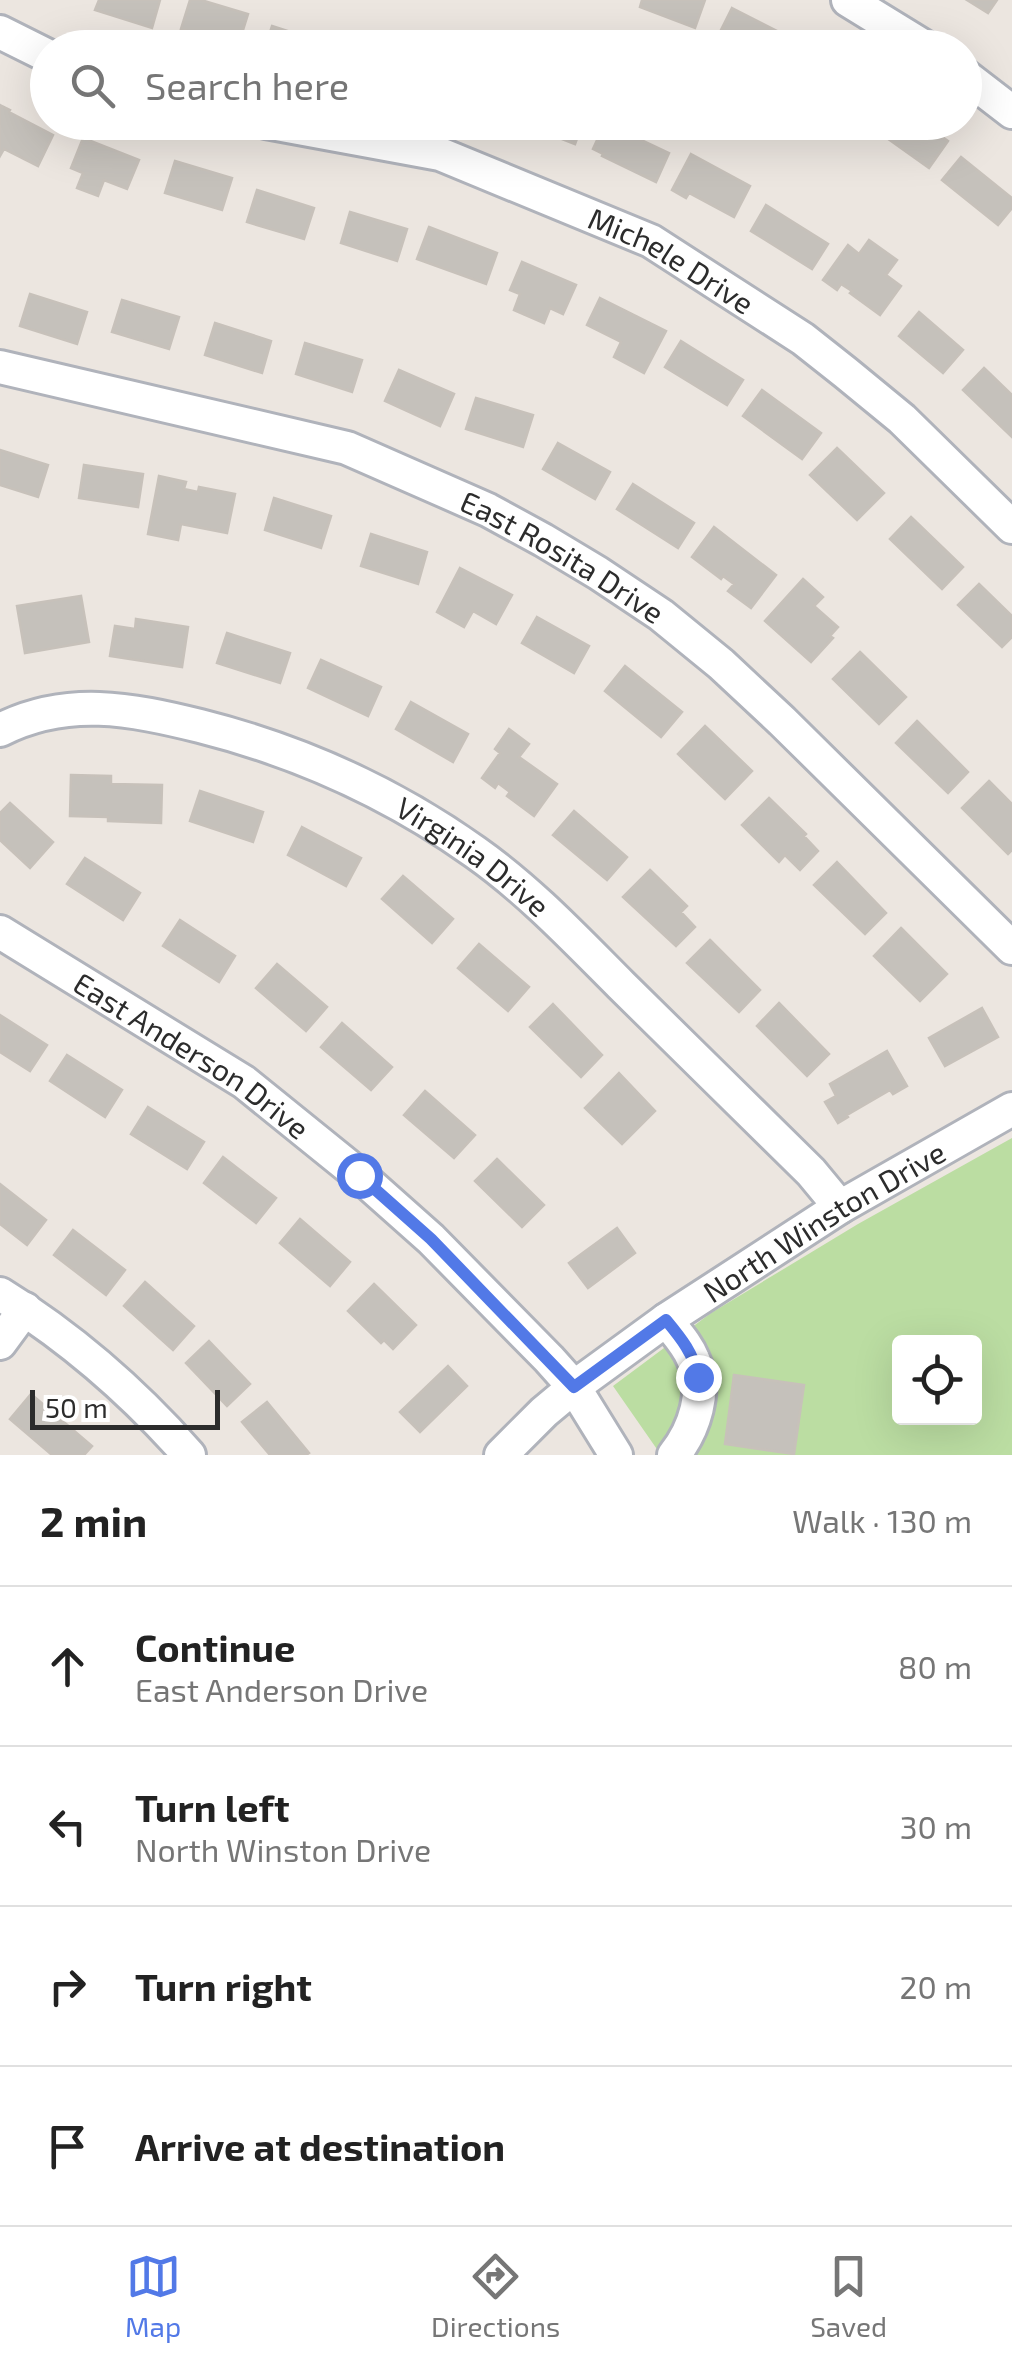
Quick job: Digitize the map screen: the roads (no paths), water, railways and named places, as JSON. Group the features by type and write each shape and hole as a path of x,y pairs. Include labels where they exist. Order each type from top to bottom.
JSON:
{"street":[{"path":"848,0 897,30"},
{"path":"0,32 30,47"},
{"path":"982,89 1012,112"},
{"name":"Michele Drive","path":"364,140 440,154 651,241 846,372 902,418 1012,527"},
{"name":"East Rosita Drive","path":"0,367 347,448 488,510 543,540 661,615 721,664 1012,948"},
{"name":"Virginia Drive","path":"0,730 68,710 119,709 245,738 314,762 388,798 474,851 552,917 811,1172 840,1207"},
{"name":"East Anderson Drive","path":"0,932 244,1082 359,1175 431,1239 574,1387 616,1455"},
{"name":"North Winston Drive","path":"501,1455 574,1387 666,1320 840,1207 1012,1109"},
{"path":"0,1344 12,1301 100,1367 189,1455"},
{"path":"666,1320 686,1345 696,1363 698,1377 692,1424 674,1455"}]}
